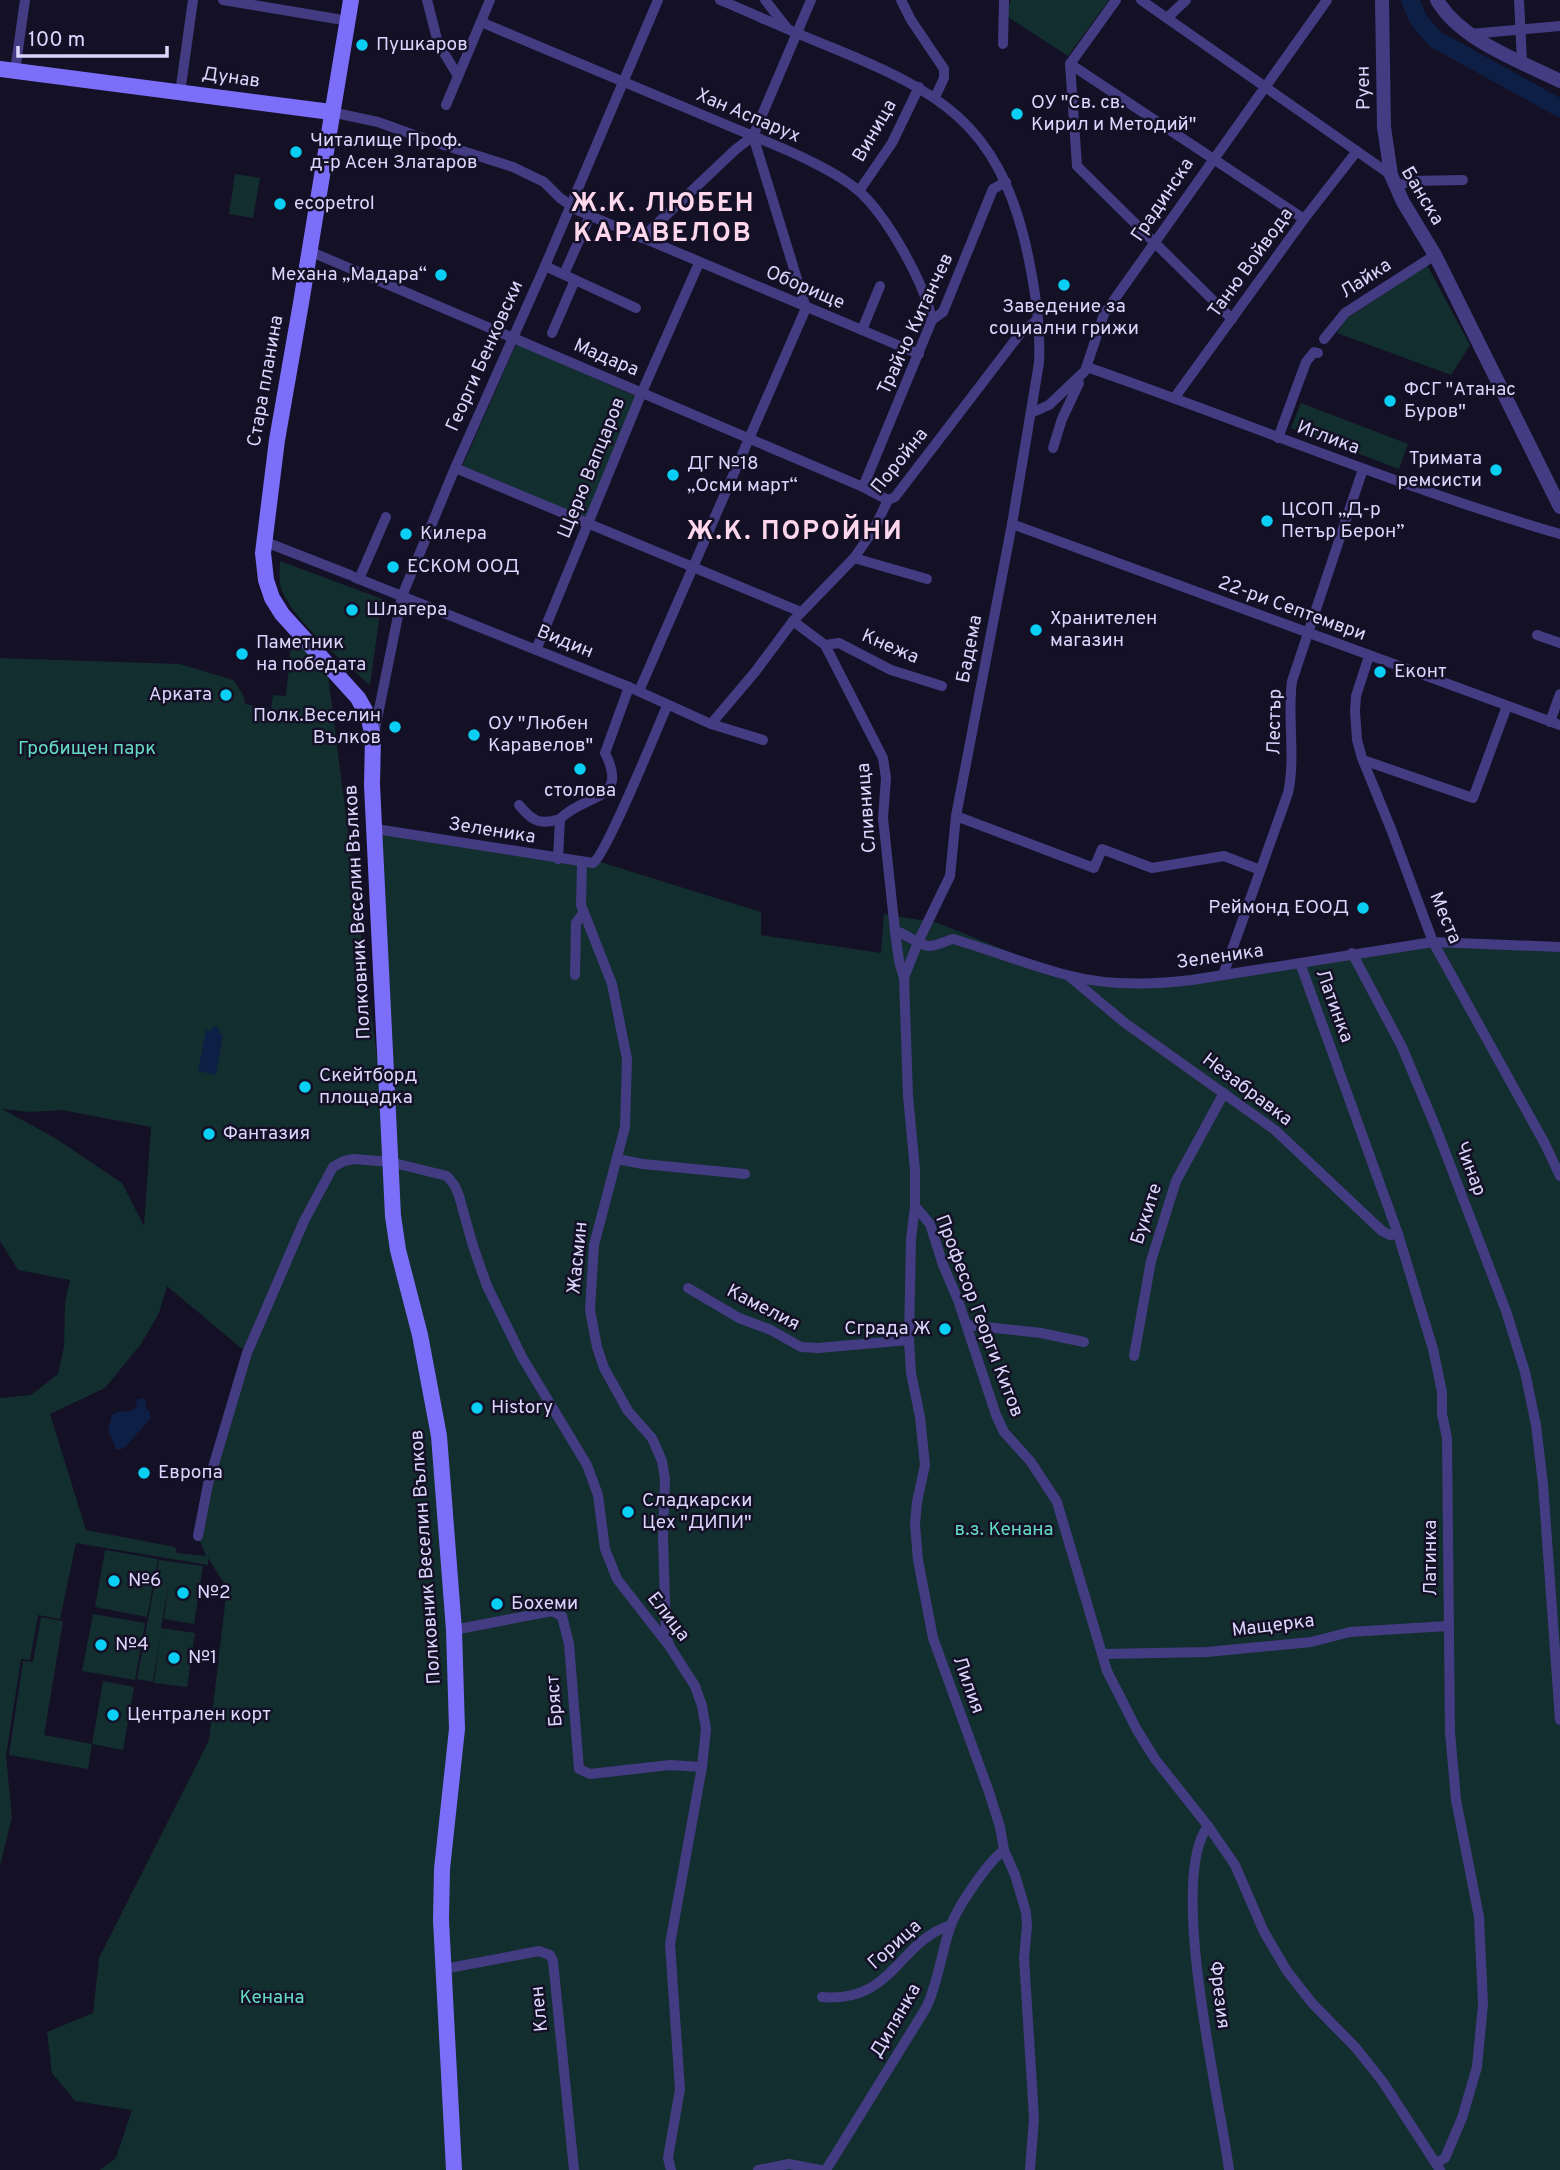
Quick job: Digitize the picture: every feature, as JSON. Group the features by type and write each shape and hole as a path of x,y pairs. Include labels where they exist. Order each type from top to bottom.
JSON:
{"main road":[{"name":"Стара планина","path":"351,0 277,440 263,541 266,580 272,598 293,629 358,698 368,716 373,736"},
{"name":"Дунав","path":"7,70 331,112"},
{"name":"Полковник Веселин Вълков","path":"373,736 372,785 393,1216 398,1250 425,1358 439,1436 457,1675 457,1729 442,1869 441,1920 454,2170"}],"street":[{"path":"7,70 25,0"},
{"path":"180,93 193,0"},
{"path":"223,0 337,19"},
{"path":"427,0 438,43 458,76"},
{"path":"446,105 490,0"},
{"name":"Георги Бенковски","path":"373,736 402,596 659,0"},
{"name":"Бадема","path":"720,0 888,71 944,103 967,125 993,158 1006,182 1018,213 1031,267 1041,337 1040,363 956,816 950,876 904,978"},
{"path":"765,0 792,32"},
{"path":"642,238 753,136 792,32 811,0"},
{"path":"901,0 944,69 944,78 937,93"},
{"path":"1003,44 1004,0"},
{"path":"1116,0 1070,64 1077,166 1232,319"},
{"name":"Банска","path":"1141,0 1357,151 1394,181 1560,507"},
{"path":"1167,18 1186,0"},
{"name":"Градинска","path":"1031,413 1049,405 1086,369 1104,314 1157,243 1213,158 1327,0"},
{"name":"Руен","path":"1382,0 1384,127 1394,181"},
{"path":"1437,0 1444,12 1470,34 1560,81"},
{"path":"1519,0 1522,62"},
{"name":"Хан Аспарух","path":"481,22 753,136 827,170 859,191 882,218 916,274 928,297 932,320"},
{"path":"1470,34 1560,26"},
{"path":"1070,64 1304,219"},
{"name":"Виница","path":"859,191 892,143 919,87"},
{"name":"Оборище","path":"331,112 378,122 513,167 544,182 560,198 590,216 919,354"},
{"path":"519,805 529,817 544,823 561,819 601,795 611,785 613,770 604,753 694,568 806,308 753,136"},
{"name":"Таню Войвода","path":"1175,397 1304,219 1357,151"},
{"path":"1394,181 1463,180"},
{"name":"Трайчо Китанчев","path":"863,487 932,320 938,317 947,303 993,189 1006,182"},
{"path":"564,274 590,216"},
{"name":"Мадара","path":"309,251 888,500"},
{"name":"Лайка","path":"1324,339 1345,313 1434,255"},
{"name":"Щерю Вапцаров","path":"536,650 642,392 699,263"},
{"path":"545,266 636,308"},
{"path":"552,333 575,280"},
{"path":"862,330 880,286"},
{"name":"Поройна","path":"712,724 793,621 854,558 888,500 895,497 1019,335 1038,319"},
{"path":"1278,438 1306,362 1314,352 1318,353"},
{"path":"1053,448 1062,419 1086,369"},
{"name":"Иглика","path":"1086,369 1175,397 1363,469 1560,534"},
{"path":"455,468 801,612"},
{"name":"Лестър","path":"1223,975 1291,782 1292,681 1363,469"},
{"path":"354,577 386,517"},
{"name":"22-ри Септември","path":"1012,524 1555,724"},
{"name":"Видин","path":"263,541 634,689 712,724 763,740"},
{"path":"854,558 927,579"},
{"name":"Сливница","path":"793,621 825,645 883,758 886,778 883,818 895,931 904,978"},
{"path":"1537,635 1560,643"},
{"name":"Кнежа","path":"825,645 839,643 891,670 942,686"},
{"name":"Места","path":"1369,656 1356,696 1355,711 1357,740 1363,760 1433,942 1560,1176"},
{"path":"1555,724 1560,694"},
{"path":"582,863 593,863 600,856 667,706"},
{"path":"1363,760 1473,798 1507,706"},
{"path":"956,816 1094,868 1102,849 1152,868 1224,856 1261,870"},
{"path":"558,859 561,819"},
{"name":"Зеленика","path":"376,829 582,863"},
{"name":"Жасмин","path":"582,863 580,894 584,912 616,1000 627,1059 625,1126 594,1245 590,1310 604,1368 628,1411 652,1438 662,1461 665,1479 663,1537 666,1635 670,1647"},
{"path":"575,975 576,923 584,912"},
{"name":"Зеленика","path":"895,931 929,946 953,939 1069,976 1160,984 1433,942 1560,947"},
{"name":"Чинар","path":"1352,953 1402,1047 1436,1128 1506,1311 1525,1372 1546,1516 1560,1720"},
{"name":"Латинка","path":"1300,963 1398,1234 1433,1349 1442,1392 1442,1414 1447,1438 1452,1759 1456,1800 1479,1917 1483,2004 1478,2067 1450,2149 1438,2167"},
{"name":"Незабравка","path":"1069,976 1125,1023 1275,1130 1382,1231 1390,1235 1398,1234"},
{"name":"Професор Георги Китов","path":"904,978 915,1206 930,1224 1000,1424 1048,1486 1062,1515 1107,1671 1155,1759 1235,1865 1264,1932 1287,1971 1311,2003 1356,2049 1383,2082 1438,2167"},
{"name":"Буките","path":"1134,1356 1151,1261 1176,1181 1224,1093"},
{"name":"Елица","path":"198,1536 208,1484 247,1353 304,1221 324,1182 338,1164 354,1159 390,1162 447,1176 455,1186 472,1246 488,1286 528,1368 587,1465 598,1495 605,1549 614,1573 670,1647 701,1700 706,1729 702,1767 670,1944 680,2089 668,2158 671,2170"},
{"path":"617,1159 745,1174"},
{"name":"Лилия","path":"915,1206 911,1239 909,1340 911,1373 925,1465 915,1524 918,1560 927,1616 943,1670 989,1792 1004,1850 1015,1875 1027,1926 1024,1958 1034,2118 1030,2170"},
{"name":"Камелия","path":"688,1288 739,1318 771,1330 801,1347 909,1340"},
{"path":"967,1325 1041,1332 1084,1342"},
{"name":"Бряст","path":"454,1630 552,1611 558,1613 563,1618 569,1644 579,1769 590,1774 670,1765 702,1767"},
{"name":"Мащерка","path":"1102,1654 1207,1652 1311,1642 1350,1632 1448,1626"},
{"name":"Фрезия","path":"1208,1826 1201,1835 1194,1864 1194,1923 1199,1990 1224,2130 1228,2170"},
{"name":"Дилянка","path":"826,2170 926,2008 936,1986 951,1925 992,1861 1004,1850"},
{"name":"Горица","path":"822,1997 849,1996 874,1986 929,1936 951,1925"},
{"name":"Клен","path":"443,1969 539,1951 550,1955 574,2170"},
{"path":"758,2170 789,2164 820,2170"}],"green space":[{"path":"1011,0 1109,0 1068,56 1005,15"},
{"path":"235,174 260,178 253,218 229,214"},
{"path":"1427,265 1470,345 1451,375 1337,333 1346,319"},
{"path":"516,344 638,397 587,519 462,467"},
{"path":"1301,403 1408,444 1399,469 1291,428"},
{"path":"280,561 382,599 370,685 299,618 280,585"},
{"name":"в.з. Кенана","path":"292,632 328,675 389,1150 376,829 597,861 761,912 761,935 881,953 884,914 938,923 1069,976 1130,983 1433,942 1560,947 1560,2170 100,2170 116,2158 132,2110 75,2101 52,2073 47,2032 93,2013 99,1958 209,1740 227,1588 208,1558 208,1565 76,1543 60,1619 38,1615 30,1660 21,1659 6,1756 12,1817 0,1866 0,1398 31,1395 58,1374 64,1346 65,1303 70,1280 18,1270 0,1241 0,658 180,664 233,680 244,696 245,704 271,709 273,695 286,696","holes":["2,1109 30,1112 62,1110 151,1127 144,1226 122,1183 55,1138","167,1286 247,1353 198,1536 206,1556 177,1553 175,1547 86,1530 50,1414 105,1388 141,1344 159,1313"]},
{"path":"105,1550 158,1559 147,1617 95,1607"},
{"path":"159,1560 203,1566 194,1624 164,1619 168,1586 161,1628 195,1633 187,1687 154,1683 161,1632 153,1682 137,1679"},
{"path":"93,1614 145,1623 135,1680 82,1671"},
{"path":"41,1617 63,1621 44,1735 92,1744 88,1769 9,1755 23,1661 33,1662"},
{"name":"Централен корт","path":"103,1681 134,1687 123,1750 92,1744"}],"water":[{"path":"215,1026 223,1035 216,1075 198,1071 206,1030 210,1031"},
{"path":"142,1398 146,1401 145,1407 151,1418 127,1445 116,1449 108,1430 112,1415 133,1409 137,1400"}],"waterway":[{"path":"1410,0 1418,19 1435,39 1560,108"}],"place":[{"name":"Пушкаров","path":"362,45"},
{"name":"ОУ \"Св. св. Кирил и Методий\"","path":"1017,114"},
{"name":"Читалище Проф. д-р Асен Златаров","path":"296,152"},
{"name":"ecopetrol","path":"280,204"},
{"name":"Механа „Мадара“","path":"441,275"},
{"name":"Заведение за социални грижи","path":"1064,285"},
{"name":"ФСГ \"Атанас Буров\"","path":"1390,401"},
{"name":"Тримата ремсисти","path":"1496,470"},
{"name":"ДГ №18 „Осми март“","path":"673,475"},
{"name":"ЦСОП „Д-р Петър Берон”","path":"1267,521"},
{"name":"Килера","path":"406,534"},
{"name":"ЕСКОМ ООД","path":"393,567"},
{"name":"Шлагера","path":"352,610"},
{"name":"Хранителен магазин","path":"1036,630"},
{"name":"Паметник на победата","path":"242,654"},
{"name":"Еконт","path":"1380,672"},
{"name":"Арката","path":"226,695"},
{"name":"Полк.Веселин Вълков","path":"395,727"},
{"name":"ОУ \"Любен Каравелов\"","path":"474,735"},
{"name":"столова","path":"580,769"},
{"name":"Реймонд ЕООД","path":"1363,908"},
{"name":"Скейтборд площадка","path":"305,1087"},
{"name":"Фантазия","path":"209,1134"},
{"name":"Сграда Ж","path":"945,1329"},
{"name":"History","path":"477,1408"},
{"name":"Европа","path":"144,1473"},
{"name":"Сладкарски Цех \"ДИПИ\"","path":"628,1512"},
{"name":"№6","path":"114,1581"},
{"name":"№2","path":"183,1593"},
{"name":"Бохеми","path":"497,1604"},
{"name":"№4","path":"101,1645"},
{"name":"№1","path":"174,1658"},
{"name":"Централен корт","path":"113,1715"}],"district":[{"name":"Ж.К. ЛЮБЕН КАРАВЕЛОВ","path":"663,218"},
{"name":"Ж.К. ПОРОЙНИ","path":"795,532"}],"park label":[{"name":"Гробищен парк","path":"87,749"},
{"name":"Кенана","path":"272,1998"}]}
